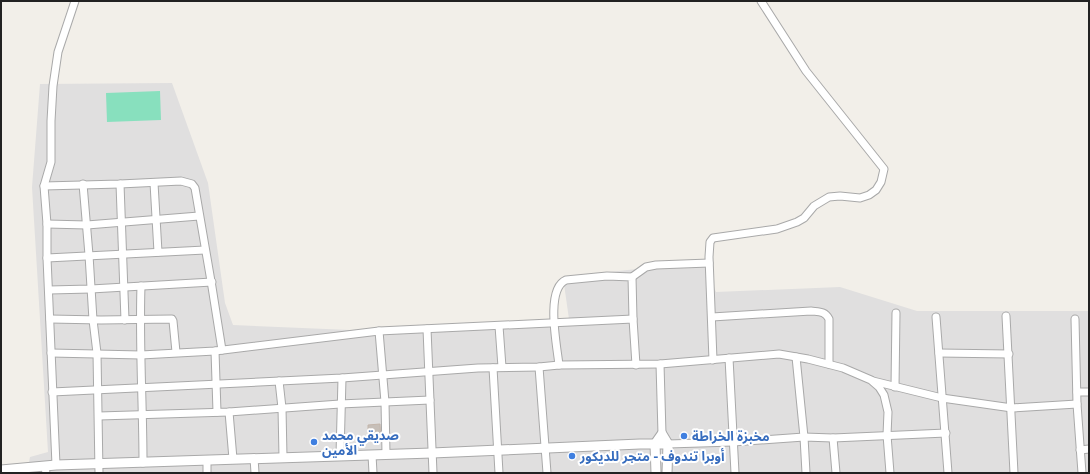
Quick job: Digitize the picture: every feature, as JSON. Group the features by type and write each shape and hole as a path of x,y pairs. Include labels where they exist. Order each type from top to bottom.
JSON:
{"street":[{"path":"56,465 52,392 47,224 44,186 51,162 52,86 56,63 75,1"},
{"path":"713,360 709,248 710,242 713,238 789,226 804,218 814,206 829,197 840,196 860,198 869,195 876,190 881,182 884,169 806,71 761,1"},
{"path":"44,186 181,181 192,184 195,188 212,282 218,350 216,384 218,412"},
{"path":"154,183 158,252"},
{"path":"83,184 97,354 99,469"},
{"path":"120,184 124,253 125,320"},
{"path":"47,224 87,225 199,216"},
{"path":"47,258 205,250"},
{"path":"559,365 553,306 558,287 563,282 566,280 607,276 632,277 644,268 651,266 709,263"},
{"path":"632,277 636,365"},
{"path":"49,290 212,282"},
{"path":"141,286 140,320 143,463"},
{"path":"712,317 811,311 824,313 828,319 829,364"},
{"path":"895,387 896,313"},
{"path":"1006,316 1012,408 1014,473"},
{"path":"936,317 948,473"},
{"path":"50,319 172,319 176,352"},
{"path":"51,353 141,355 218,350 379,331 633,319"},
{"path":"1075,319 1077,404 1082,473"},
{"path":"500,326 502,367"},
{"path":"427,329 433,473"},
{"path":"379,331 385,402 386,454"},
{"path":"939,353 1009,354"},
{"path":"52,392 342,378 478,368 539,367 559,365 660,364 780,354 829,364 843,368 871,380 942,398 1012,408 1077,404"},
{"path":"796,357 806,473"},
{"path":"729,358 735,473"},
{"path":"660,364 662,434 668,444 667,473"},
{"path":"539,367 547,473"},
{"path":"493,368 499,473"},
{"path":"340,456 340,404 342,378"},
{"path":"871,380 884,395 888,412 887,435 890,473"},
{"path":"279,381 282,408 284,457"},
{"path":"1077,392 1089,392"},
{"path":"99,416 229,412 340,404 430,400"},
{"path":"229,412 232,459"},
{"path":"3,468 45,470 56,465 99,469 143,463 254,458 545,449 733,442 804,437 833,438 946,433"},
{"path":"656,473 655,444 662,434"},
{"path":"833,438 836,473"},
{"path":"1080,450 1089,449"},
{"path":"372,455 373,473"},
{"path":"254,458 255,473"},
{"path":"207,460 207,473"}],"shaded area":[{"path":"172,83 208,183 225,303 233,325 398,332 569,319 563,277 702,262 716,292 840,287 917,311 1089,311 1089,473 27,473 30,457 48,452 32,187 40,84"}],"green space":[{"path":"160,91 161,120 107,122 106,93"}],"building":[{"path":"380,424 381,441 368,441 368,425"}],"place":[{"name":"مخبزة الخراطة","path":"684,436"},
{"name":"صديقي محمد الأمين","path":"314,442"},
{"name":"أوبرا تندوف - متجر للديكور","path":"572,456"}]}
